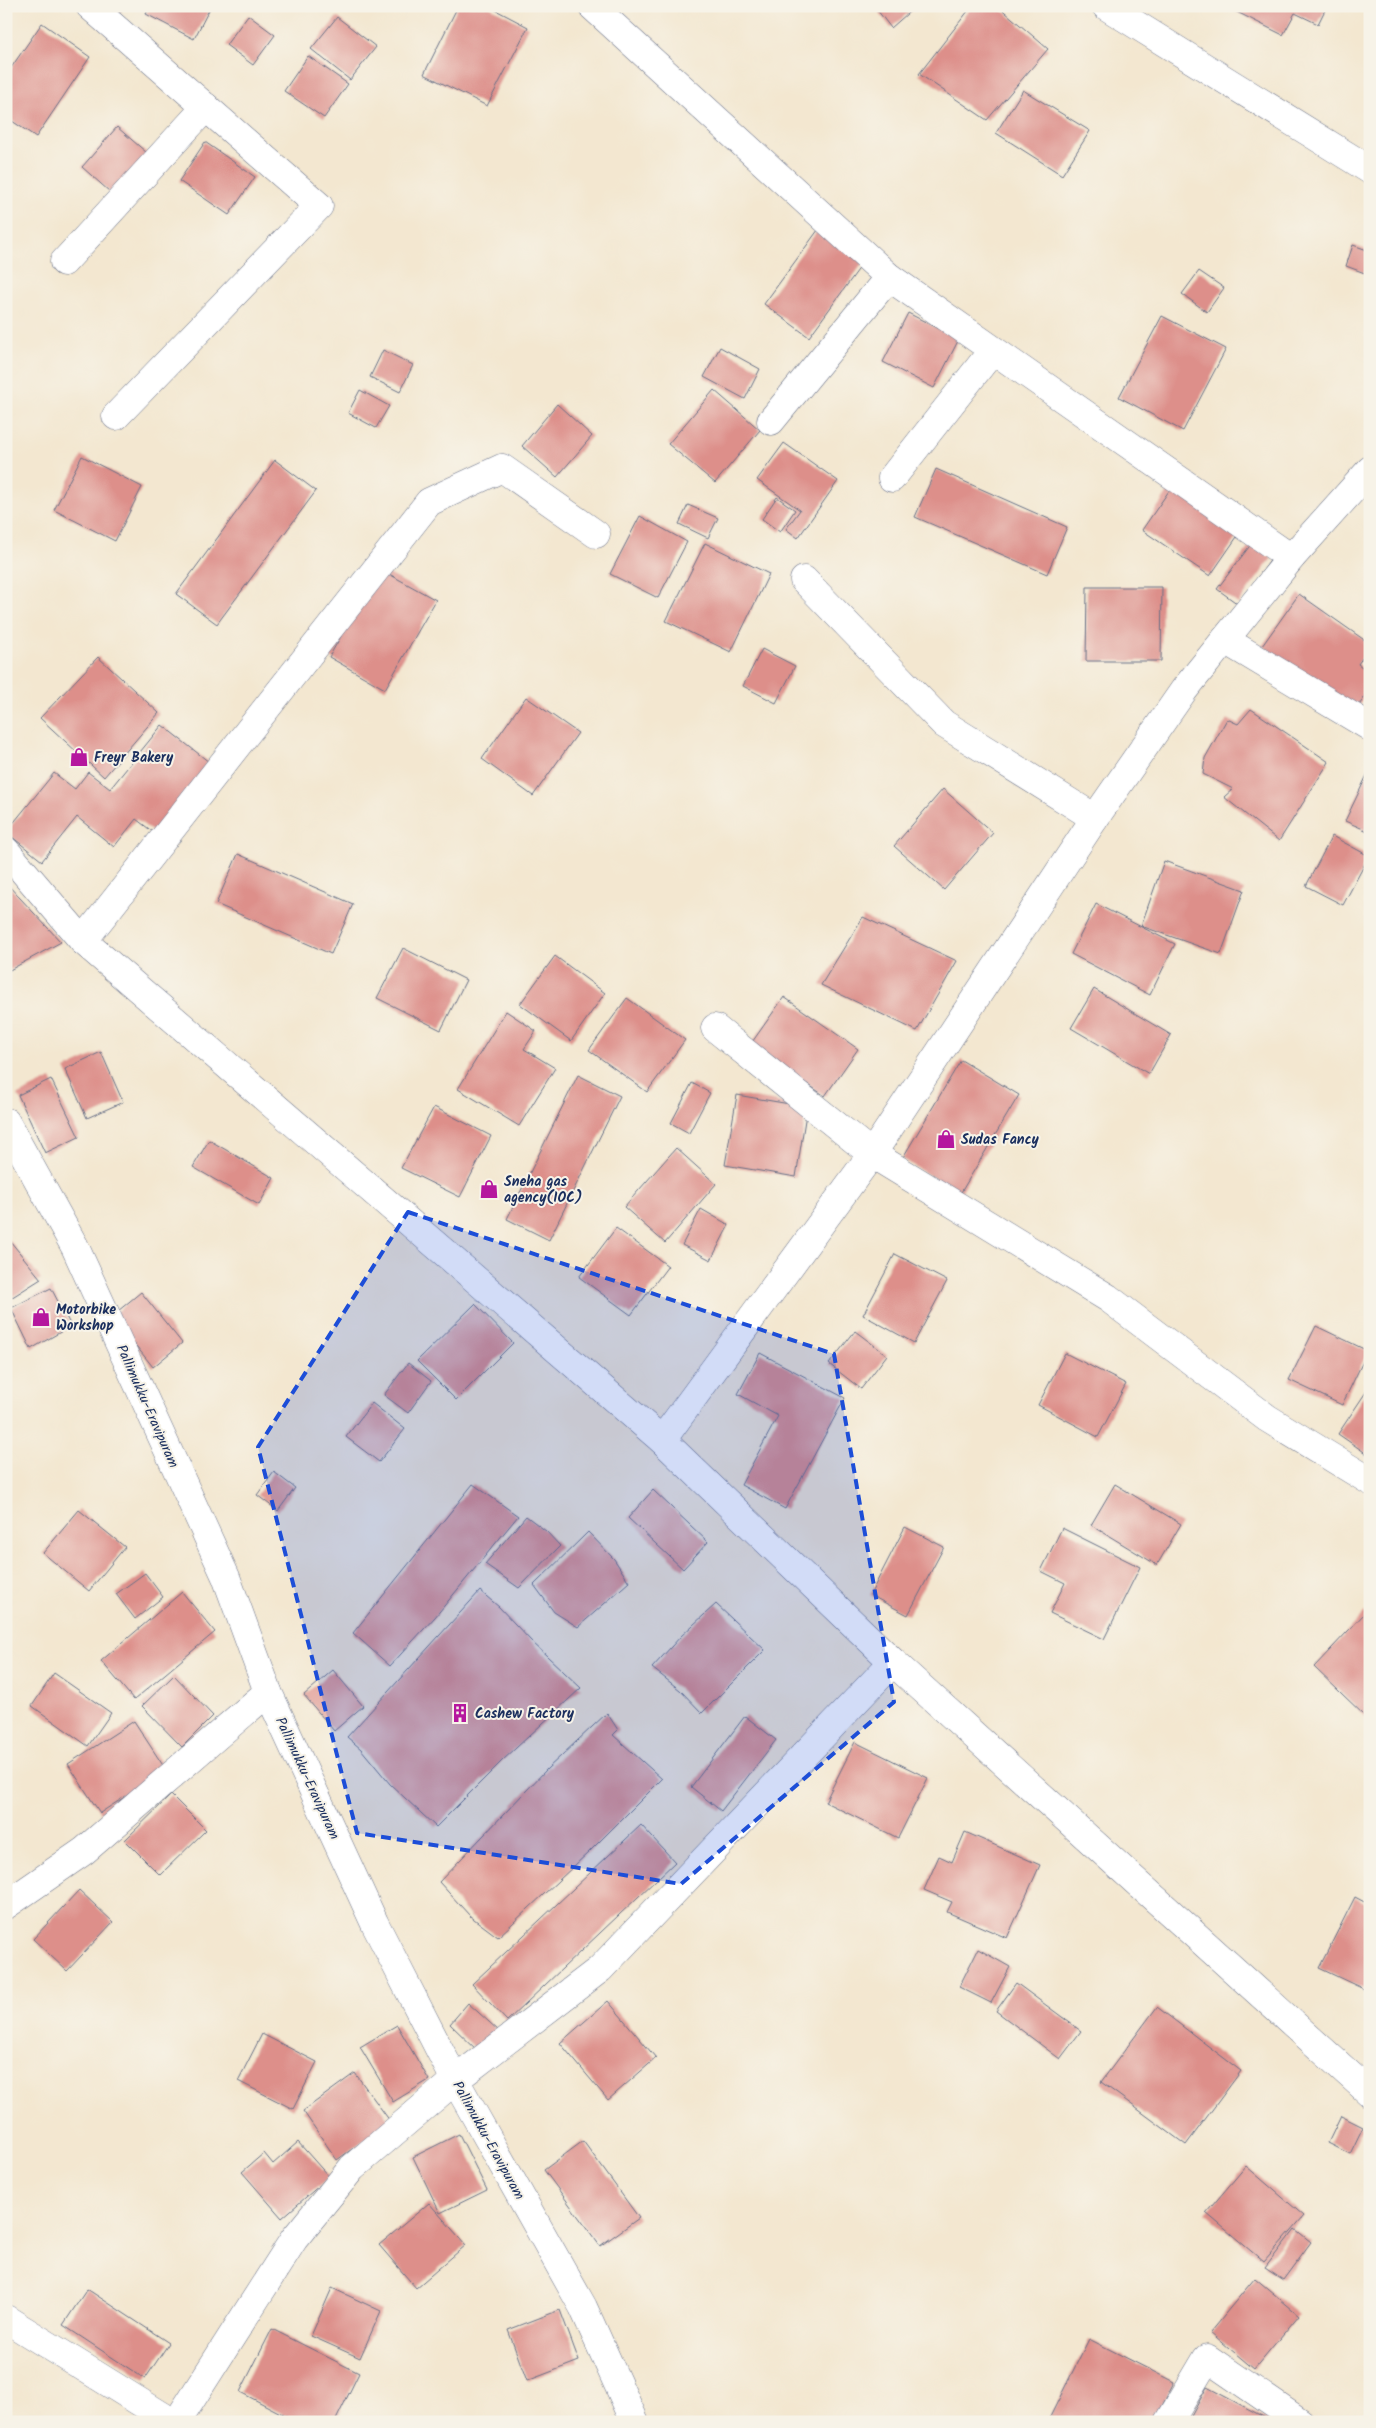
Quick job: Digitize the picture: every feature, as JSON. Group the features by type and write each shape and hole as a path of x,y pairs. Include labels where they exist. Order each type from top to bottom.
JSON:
{"street":[{"path":"90,6 319,206 116,416"},
{"path":"592,6 889,277 1291,558"},
{"path":"1106,6 1370,170"},
{"path":"64,262 206,107"},
{"path":"771,421 889,277"},
{"path":"892,478 993,350"},
{"path":"83,941 429,502 502,468 596,534"},
{"path":"662,1440 872,1154 1095,818 1184,690 1291,558 1370,470"},
{"path":"804,580 944,724 1095,818"},
{"path":"1225,640 1370,727"},
{"path":"6,851 83,941 662,1440 893,1662 1370,2093"},
{"path":"715,1028 872,1154 1108,1298 1267,1418 1370,1481"},
{"name":"Pallimukku-Eravipuram","path":"6,1122 75,1247 226,1577 268,1692 376,1924 454,2080 583,2307 635,2422"},
{"path":"177,2422 294,2239 352,2168 454,2080 600,1969 893,1662"},
{"path":"6,1905 84,1851 268,1692"},
{"path":"6,2319 172,2422"},
{"path":"1169,2422 1206,2358 1300,2422"}],"highlighted area":[{"path":"408,1212 834,1354 894,1702 681,1884 357,1833 258,1447"}],"building":[{"path":"105,6 124,6 118,15"},
{"path":"150,6 211,6 194,39 146,14"},
{"path":"458,6 488,6 528,27 487,106 424,74"},
{"path":"874,6 916,6 891,28"},
{"path":"972,6 998,6 1048,49 987,120 919,74"},
{"path":"1235,6 1327,6 1318,24 1295,13 1283,35 1233,10"},
{"path":"248,15 275,35 253,65 226,45"},
{"path":"337,17 376,47 350,80 311,49"},
{"path":"42,23 90,57 36,137 6,117 6,75"},
{"path":"308,56 348,84 324,118 284,91"},
{"path":"1023,90 1090,131 1062,175 996,133"},
{"path":"117,127 154,159 119,200 82,167"},
{"path":"205,142 255,177 229,215 179,181"},
{"path":"821,226 866,259 809,337 764,304"},
{"path":"1353,245 1370,251 1370,275 1346,266"},
{"path":"1199,271 1224,288 1207,312 1182,294"},
{"path":"908,313 959,339 934,388 883,362"},
{"path":"1162,316 1226,349 1183,431 1119,397"},
{"path":"720,347 760,369 745,399 704,377"},
{"path":"383,350 413,365 400,392 370,377"},
{"path":"360,390 389,406 376,428 348,413"},
{"path":"714,390 760,430 715,483 668,444"},
{"path":"557,404 592,436 557,477 522,446"},
{"path":"784,443 838,481 798,538 786,529 800,510 757,480"},
{"path":"82,456 142,487 115,541 54,510"},
{"path":"275,460 316,491 217,624 176,594"},
{"path":"936,469 1067,527 1047,574 915,517"},
{"path":"1173,485 1241,531 1210,576 1142,530"},
{"path":"777,497 795,510 780,532 762,519"},
{"path":"688,505 718,518 708,538 679,524"},
{"path":"640,516 687,542 658,598 610,574"},
{"path":"705,543 769,574 731,652 666,621"},
{"path":"1252,543 1272,558 1238,604 1217,589"},
{"path":"380,569 436,600 385,689 329,657"},
{"path":"1087,587 1162,587 1161,661 1086,661"},
{"path":"1299,594 1370,644 1370,647 1358,664 1370,673 1370,690 1354,712 1262,646"},
{"path":"762,649 795,666 776,703 743,686"},
{"path":"98,657 159,713 104,777 40,718"},
{"path":"526,697 578,733 533,796 482,759"},
{"path":"1251,709 1329,762 1279,841 1224,797 1233,789 1203,774 1205,758 1227,719 1238,724"},
{"path":"162,725 209,762 153,832 136,819 114,847 77,817 42,861 6,832 54,773 75,789 88,772 110,789"},
{"path":"1370,769 1370,832 1345,821"},
{"path":"943,789 993,833 944,890 894,846"},
{"path":"1332,836 1369,856 1343,905 1306,886"},
{"path":"238,854 353,904 331,954 216,904"},
{"path":"1164,861 1244,890 1221,954 1141,926"},
{"path":"6,883 61,942 6,972"},
{"path":"1096,904 1175,944 1150,995 1071,954"},
{"path":"863,917 957,961 917,1031 821,985"},
{"path":"403,948 466,980 441,1030 377,998"},
{"path":"555,956 605,993 571,1041 520,1004"},
{"path":"1094,989 1171,1035 1149,1074 1071,1028"},
{"path":"784,997 858,1049 825,1096 750,1045"},
{"path":"627,998 685,1040 647,1092 589,1050"},
{"path":"506,1011 536,1031 524,1049 555,1068 519,1126 458,1089"},
{"path":"101,1052 123,1102 87,1118 65,1069"},
{"path":"961,1060 1019,1095 960,1194 902,1159"},
{"path":"578,1075 620,1096 549,1240 507,1219"},
{"path":"51,1079 79,1137 45,1153 18,1095"},
{"path":"692,1083 710,1093 689,1133 671,1123"},
{"path":"737,1095 807,1107 796,1177 725,1165"},
{"path":"434,1107 491,1136 460,1197 401,1168"},
{"path":"209,1140 274,1178 259,1205 193,1167"},
{"path":"676,1148 716,1184 665,1243 624,1207"},
{"path":"701,1209 729,1225 711,1260 682,1245"},
{"path":"616,1228 668,1266 631,1315 579,1277"},
{"path":"6,1236 41,1279 6,1301"},
{"path":"895,1254 947,1281 914,1343 863,1315"},
{"name":"Motorbike Workshop","path":"51,1288 71,1326 31,1349 11,1308"},
{"path":"141,1292 182,1343 153,1367 112,1316"},
{"path":"475,1304 513,1343 456,1400 417,1361"},
{"path":"1316,1326 1368,1351 1342,1405 1289,1380"},
{"path":"855,1331 887,1355 861,1389 829,1364"},
{"path":"760,1353 845,1398 785,1509 741,1485 778,1416 738,1394"},
{"path":"1065,1353 1126,1384 1098,1437 1038,1405"},
{"path":"408,1363 431,1381 408,1413 384,1395"},
{"path":"1370,1386 1370,1456 1338,1434"},
{"path":"372,1403 405,1429 379,1462 346,1437"},
{"path":"274,1472 295,1488 278,1511 257,1495"},
{"path":"473,1484 518,1516 435,1617 390,1666 353,1633"},
{"path":"1115,1484 1181,1524 1157,1565 1091,1525"},
{"path":"653,1490 708,1542 683,1569 628,1518"},
{"path":"79,1510 125,1547 89,1591 43,1553"},
{"path":"526,1516 546,1531 560,1546 519,1588 485,1564"},
{"path":"905,1527 944,1547 908,1615 870,1595"},
{"path":"1062,1528 1140,1567 1104,1639 1050,1613 1065,1583 1041,1571"},
{"path":"588,1532 614,1559 629,1582 578,1627 554,1612 534,1585"},
{"path":"145,1573 163,1597 135,1619 116,1594"},
{"name":"Cashew Factory","path":"480,1591 499,1607 531,1641 581,1688 503,1760 436,1827 390,1784 361,1749 347,1737"},
{"path":"182,1592 215,1632 134,1700 101,1661"},
{"path":"716,1604 765,1650 702,1713 680,1690 652,1668 681,1636"},
{"path":"1365,1613 1370,1618 1370,1713 1366,1717 1314,1667"},
{"path":"333,1670 363,1706 334,1731 304,1695"},
{"path":"54,1673 111,1713 88,1746 32,1706"},
{"path":"174,1675 213,1716 182,1747 142,1706"},
{"name":"Cashew Factory","path":"607,1713 618,1730 613,1735 662,1779 589,1852 498,1937 470,1916 439,1882 547,1769"},
{"path":"745,1716 776,1740 721,1811 691,1787"},
{"path":"134,1721 166,1770 100,1813 68,1764"},
{"path":"855,1742 928,1778 898,1838 825,1802"},
{"path":"171,1795 206,1830 160,1875 125,1840"},
{"path":"641,1825 675,1862 507,2021 472,1984"},
{"path":"965,1832 1040,1865 1007,1938 947,1912 952,1902 924,1890 939,1856 952,1862"},
{"path":"79,1890 113,1922 67,1971 33,1939"},
{"path":"1355,1897 1370,1905 1370,1992 1319,1968"},
{"path":"978,1949 1010,1967 991,2003 959,1987"},
{"path":"1016,1983 1081,2031 1060,2059 996,2011"},
{"path":"608,2001 656,2058 608,2100 560,2043"},
{"path":"468,2003 499,2031 480,2053 450,2024"},
{"path":"1157,2007 1241,2071 1186,2145 1101,2082"},
{"path":"397,2025 429,2080 393,2102 360,2047"},
{"path":"262,2034 317,2062 293,2109 238,2081"},
{"path":"355,2073 390,2121 337,2160 303,2111"},
{"path":"1341,2116 1363,2127 1350,2154 1328,2143"},
{"path":"459,2134 487,2190 440,2213 413,2157"},
{"path":"583,2141 639,2218 600,2246 544,2170"},
{"path":"298,2142 329,2177 282,2218 242,2172 264,2153 273,2164"},
{"path":"1246,2166 1304,2216 1264,2262 1206,2213"},
{"path":"429,2203 466,2245 416,2288 379,2245"},
{"path":"1295,2229 1311,2242 1283,2280 1265,2268"},
{"path":"1255,2278 1299,2315 1254,2369 1210,2332"},
{"path":"332,2288 381,2311 360,2358 311,2336"},
{"path":"87,2289 169,2343 145,2379 63,2325"},
{"path":"560,2310 579,2361 527,2381 508,2330"},
{"path":"272,2329 359,2373 335,2422 298,2422 240,2392"},
{"path":"1089,2339 1174,2382 1154,2422 1059,2422 1050,2417"},
{"path":"1207,2387 1273,2422 1188,2422"}],"place":[{"name":"Freyr Bakery","path":"79,757"},
{"name":"Sudas Fancy","path":"946,1139"},
{"name":"Sneha gas agency(IOC)","path":"489,1189"},
{"name":"Motorbike Workshop","path":"41,1317"},
{"name":"Cashew Factory","path":"460,1713"}]}
